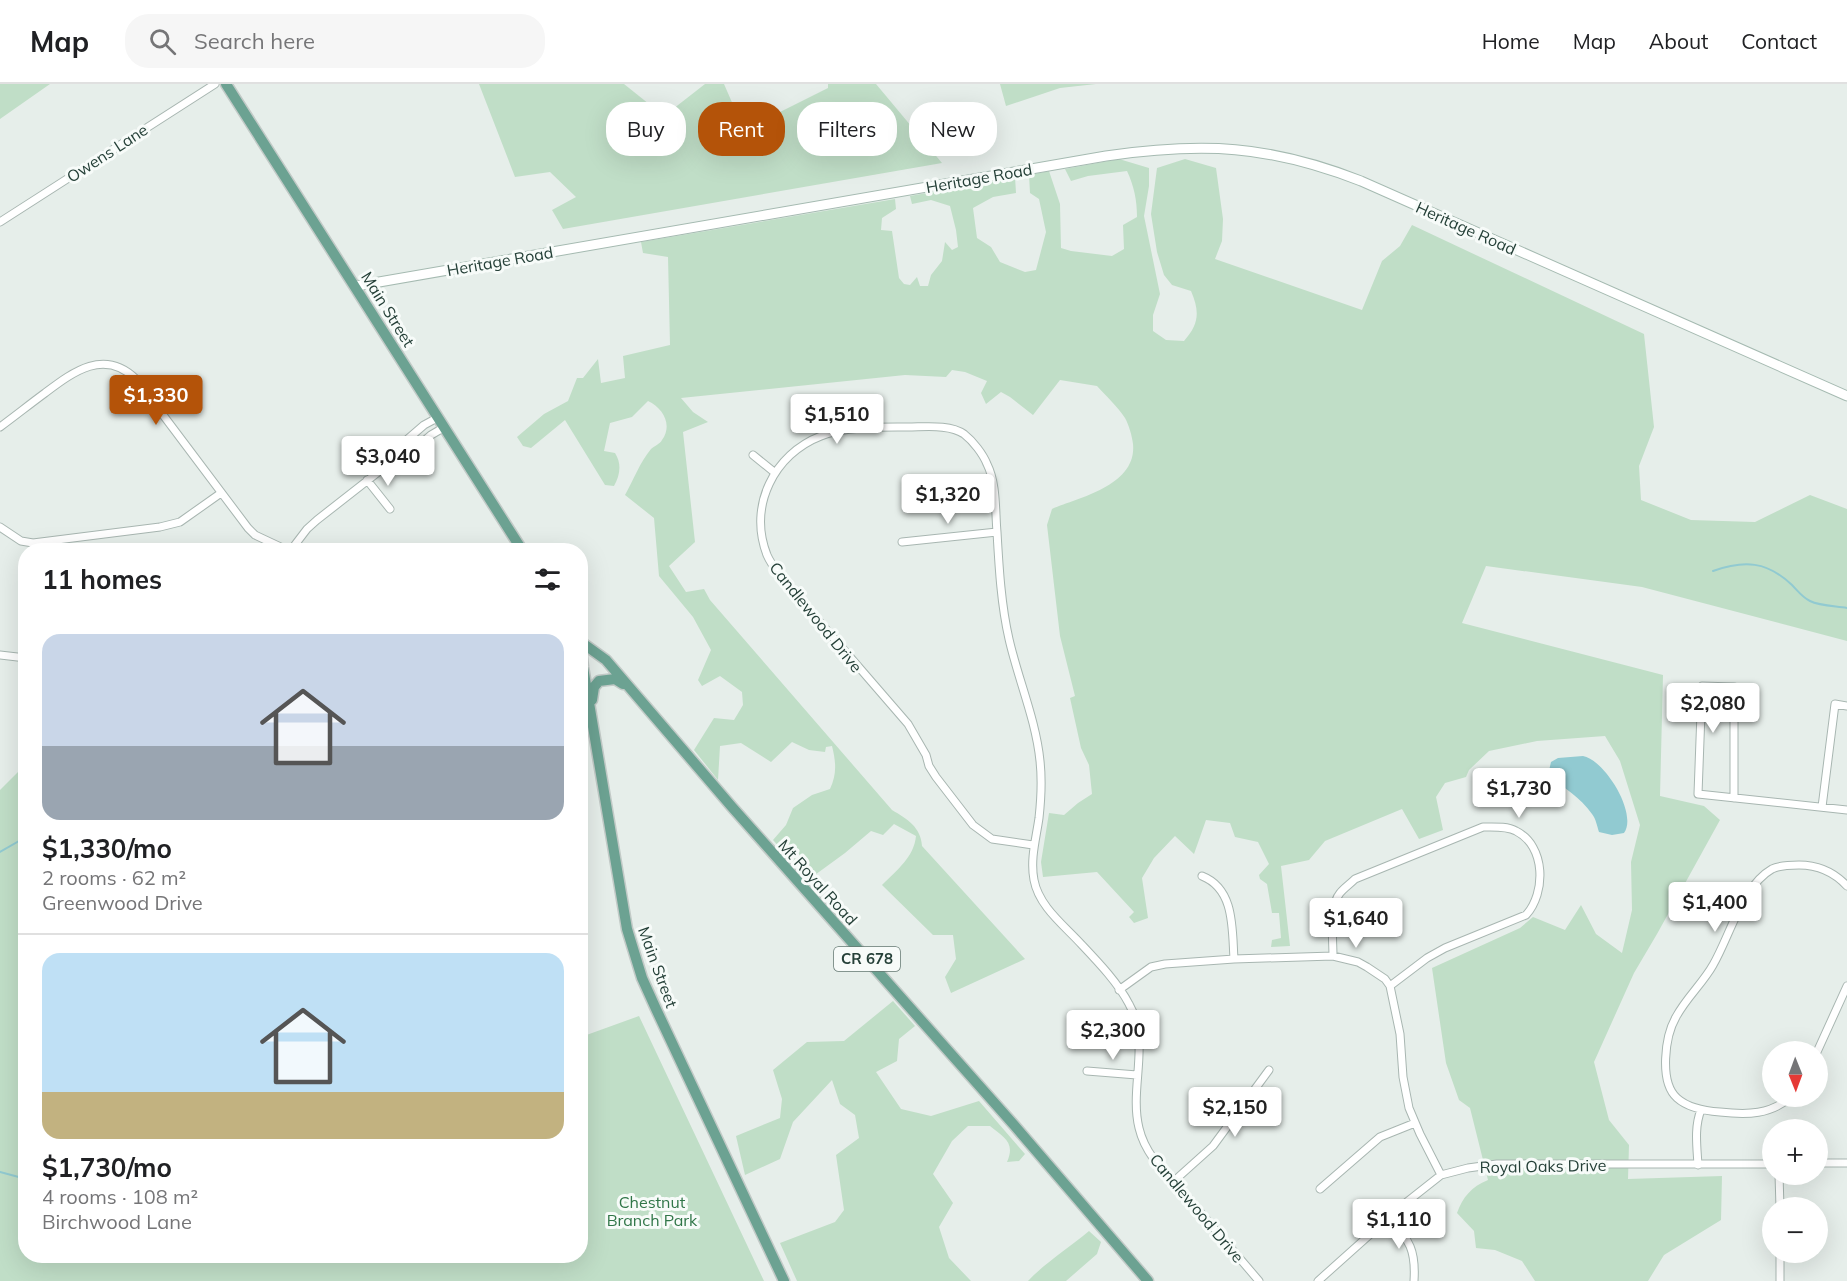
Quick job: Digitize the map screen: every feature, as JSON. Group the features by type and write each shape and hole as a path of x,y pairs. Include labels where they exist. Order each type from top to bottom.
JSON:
{"main road":[{"name":"Main Street","path":"226,84 517,543"},
{"name":"Mt Royal Road","path":"588,646 606,660 1148,1281"},
{"path":"592,721 592,695 594,687 600,681 615,679 632,690"},
{"name":"Main Street","path":"588,697 626,920 642,978 784,1281"}],"street":[{"name":"Owens Lane","path":"0,222 215,84"},
{"name":"Heritage Road","path":"356,286 1106,156 1174,148 1230,148 1294,158 1361,181 1847,396"},
{"path":"0,427 81,368 99,364 118,367 136,379 255,535 273,543"},
{"path":"386,466 387,457 424,425 437,418"},
{"name":"Candlewood Drive","path":"1033,845 992,839 973,825 936,777 908,724 780,576 767,556 762,522 767,485 774,472 789,455 808,442 824,435 853,430 893,427 948,428 963,433 987,464 994,484 1001,585 1008,637 1040,758 1039,819 1033,845 1034,879 1039,895 1049,910 1086,949 1130,1004 1138,1028 1140,1048 1136,1109 1143,1141 1156,1162 1259,1281"},
{"path":"295,543 307,529 367,480 386,466 395,466 430,435 443,428"},
{"path":"753,455 774,472"},
{"path":"367,480 390,509"},
{"path":"0,527 11,536 33,543 160,527 180,522 221,493"},
{"path":"902,542 997,532"},
{"path":"0,656 18,657"},
{"path":"1734,798 1734,687 1702,686 1698,794 1734,798 1822,807 1847,810"},
{"path":"1822,807 1835,704 1847,706"},
{"path":"1333,956 1333,913 1336,901 1339,893 1355,879 1483,827 1498,826 1516,831 1527,840 1536,852 1540,880 1538,896 1526,915 1445,948 1427,958 1390,986"},
{"path":"1781,1107 1767,1112 1726,1113 1701,1110 1677,1098 1667,1078 1665,1060 1670,1028 1676,1015 1713,966 1750,891 1773,869 1789,865 1808,865 1838,876 1847,886"},
{"path":"1203,876 1212,880 1227,898 1232,923 1234,959"},
{"path":"1119,990 1151,967 1165,964 1333,956 1358,962 1367,967 1385,979 1390,986 1400,1034 1406,1095 1415,1123 1441,1175"},
{"path":"1821,1041 1847,986"},
{"path":"1174,1181 1213,1146 1269,1070"},
{"path":"1087,1071 1137,1076"},
{"path":"1698,1165 1697,1119 1701,1110"},
{"path":"1320,1189 1380,1137 1415,1123"},
{"path":"1828,1163 1847,1163"},
{"name":"Royal Oaks Drive","path":"1318,1281 1441,1175 1483,1165 1762,1164"},
{"path":"1389,1218 1401,1230 1412,1249 1415,1267 1414,1281"},
{"path":"1780,1263 1780,1281"}],"green space":[{"path":"0,84 50,84 0,119"},
{"path":"479,84 624,84 646,102 606,102 606,156 686,156 686,102 682,102 705,84 724,84 732,102 698,102 698,156 785,156 785,110 797,104 797,156 897,156 897,109 909,124 909,156 936,156 942,163 563,229 552,210 576,197 550,172 515,177"},
{"path":"828,84 876,84 891,102 800,102 828,88"},
{"path":"1000,84 1096,84 1060,88 1006,106"},
{"path":"1119,159 1149,168 1149,186 1144,216 1160,294 1153,315 1153,331 1166,340 1184,341 1193,329 1197,312 1191,291 1172,285 1164,275 1157,252 1151,214 1157,168 1185,159 1216,168 1223,219 1222,241 1215,259 1362,310 1382,261 1400,246 1412,225 1644,334 1654,427 1639,466 1641,500 1691,520 1755,522 1810,495 1847,509 1847,641 1642,587 1486,566 1462,623 1663,675 1660,796 1704,806 1720,820 1634,973 1594,1062 1609,1120 1629,1145 1628,1179 1722,1176 1721,1220 1664,1255 1648,1281 1535,1281 1522,1261 1495,1250 1476,1248 1474,1231 1457,1213 1468,1193 1488,1180 1470,1108 1459,1100 1446,1063 1432,968 1520,928 1533,917 1565,930 1581,905 1596,934 1622,953 1632,910 1631,862 1640,825 1620,761 1605,736 1537,741 1489,751 1469,770 1466,777 1445,783 1436,797 1443,830 1419,839 1402,809 1325,841 1309,860 1281,866 1290,946 1271,947 1272,940 1281,938 1279,913 1272,913 1267,884 1260,879 1259,875 1269,864 1258,842 1235,837 1230,823 1206,820 1194,854 1175,836 1154,858 1142,878 1148,918 1134,923 1129,917 1134,912 1097,872 1043,877 1041,862 1049,813 1064,815 1092,794 1089,765 1081,748 1070,698 1075,696 1060,636 1047,525 1052,509 1105,487 1126,470 1132,458 1133,441 1126,421 1115,405 1097,386 1060,380 1033,415 1001,392 986,404 981,393 987,381 965,372 952,370 946,377 905,375 681,398 693,412 708,422 683,432 695,542 669,566 686,592 704,589 710,600 892,810 908,820 916,829 922,846 1025,959 951,993 945,977 956,959 953,935 933,935 882,885 908,857 915,844 916,836 894,824 883,835 871,831 808,880 773,840 786,825 793,808 812,795 830,789 835,768 832,746 826,747 825,752 809,750 792,742 771,762 741,743 720,746 718,780 694,750 714,718 734,720 743,705 742,692 720,676 702,686 698,680 711,650 693,617 659,576 654,518 625,495 647,454 665,434 667,429 662,412 648,401 632,417 610,423 604,451 615,453 619,461 619,474 614,486 605,485 565,420 531,448 523,446 517,437 544,414 568,401 577,378 583,378 598,359 601,383 625,378 623,356 670,345 668,257 643,253 641,242 895,199 896,209 882,218 881,230 892,231 899,278 904,284 910,285 917,277 920,286 928,286 931,275 942,261 945,242 952,250 958,247 956,230 950,206 931,200 912,204 910,196 1015,177 1016,193 993,197 973,208 977,238 991,247 1000,262 1025,272 1036,270 1046,232 1039,199 1030,193 1029,175 1049,171 1060,204 1061,248 1112,256 1124,249 1123,225 1137,217 1135,193 1127,171 1088,176 1071,181 1065,169"},
{"name":"Chestnut Branch Park","path":"18,772 18,1263 588,1263 588,1034 639,1016 764,1281 0,1281 0,790"},
{"path":"893,1001 915,1026 899,1039 897,1061 876,1072 901,1109 931,1116 979,1101 1025,1154 1019,1161 1007,1162 1010,1149 1003,1137 990,1126 968,1126 952,1141 933,1174 953,1203 939,1227 949,1258 971,1281 797,1281 780,1243 835,1222 844,1210 836,1155 859,1138 855,1115 840,1104 832,1080 793,1122 780,1159 745,1175 736,1136 780,1118 782,1099 773,1070 807,1042 844,1041"},
{"path":"1089,1231 1101,1242 1097,1254 1066,1281 1028,1281 1042,1268"}],"water":[{"path":"1583,756 1601,767 1617,789 1627,814 1624,833 1612,835 1599,832 1588,808 1548,775 1551,762 1558,758"}],"waterway":[{"path":"1713,571 1745,564 1764,567 1783,577 1810,601 1847,608"},
{"path":"0,852 18,842"},
{"path":"0,1172 18,1177"}]}
